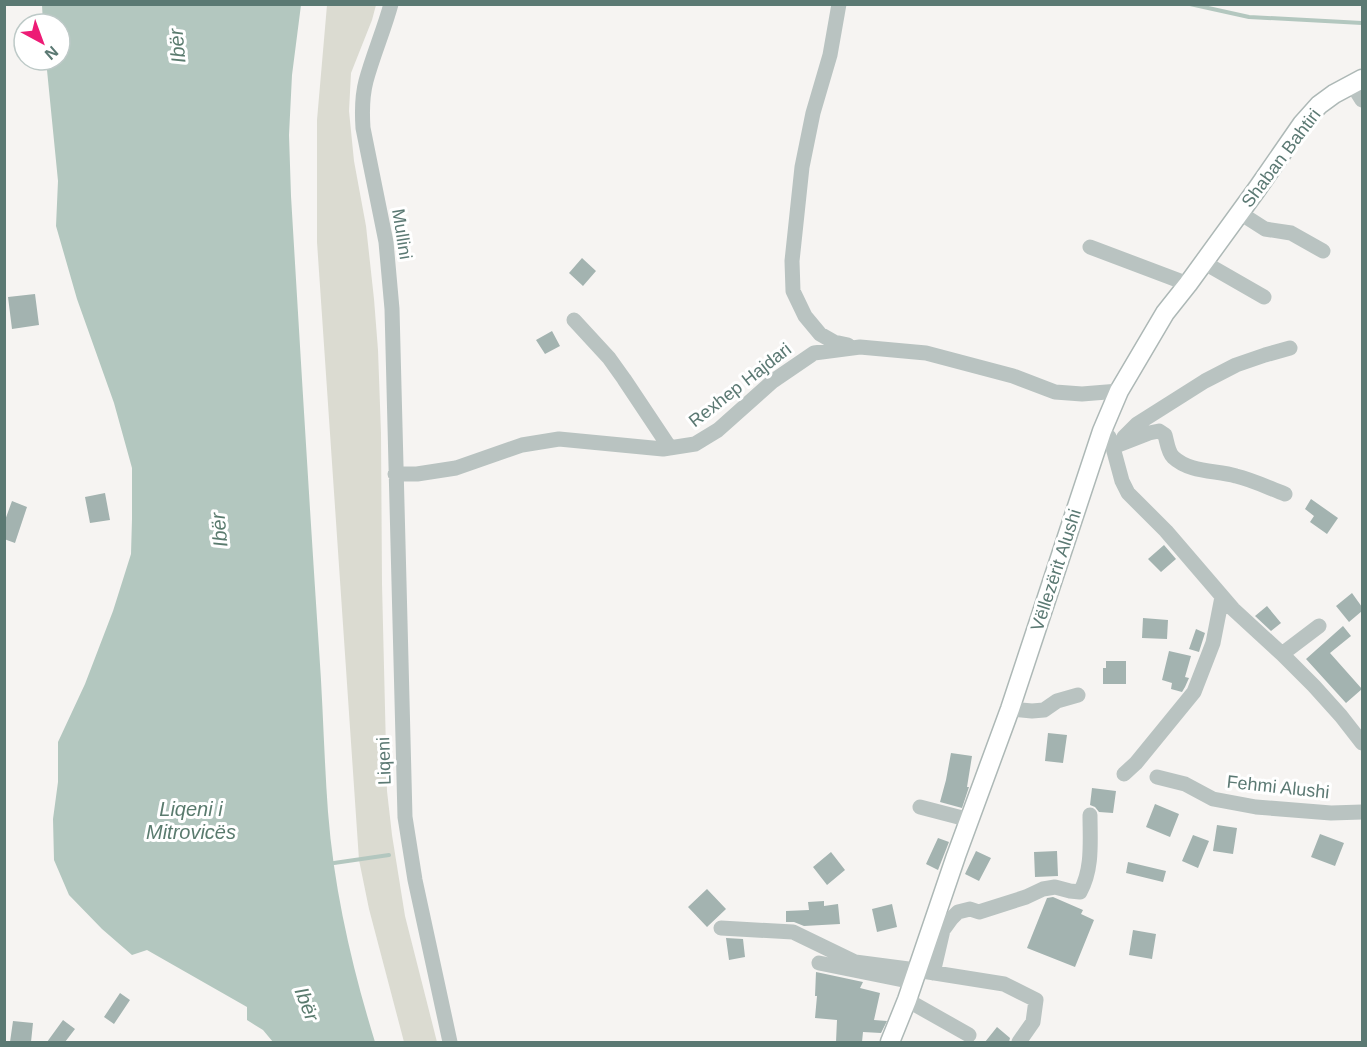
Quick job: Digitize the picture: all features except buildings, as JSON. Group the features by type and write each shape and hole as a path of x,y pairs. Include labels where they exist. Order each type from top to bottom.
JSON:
{"main road":[{"name":"Shaban Bahtiri","path":"1102,431 1119,391 1165,314 1302,124 1319,105 1357,81"},
{"name":"Vëllezërit Alushi","path":"890,1042 907,1000 921,975 956,856 1010,709 1102,431"}],"street":[{"name":"Mullini","path":"391,4 365,83 362,111 363,128 386,242 392,309 395,474"},
{"name":"Rexhep Hajdari","path":"839,4 830,55 813,113 802,167 792,261 793,291 806,316 820,334 834,342 860,347 926,353 1013,376 1055,392 1082,394 1119,391"},
{"name":"Shaban Bahtiri","path":"1357,81 1362,100"},
{"name":"Shaban Bahtiri","path":"1240,213 1264,230 1291,233 1323,250"},
{"path":"1090,247 1188,284"},
{"path":"1203,262 1264,297"},
{"path":"574,320 609,358 670,448"},
{"name":"Rexhep Hajdari","path":"395,474 417,474 456,468 522,445 559,439 663,449 695,444 718,430 773,381 814,353 860,347"},
{"path":"1118,445 1137,424 1205,381 1236,365 1290,348"},
{"path":"1102,431 1118,445 1122,481 1128,493 1166,531 1222,597 1282,654 1341,716 1362,743"},
{"path":"1118,445 1160,431 1165,435 1172,456 1182,463 1204,471 1236,476 1285,494"},
{"name":"Liqeni","path":"395,474 405,817 415,880 450,1042"},
{"path":"1124,774 1194,692 1213,643 1222,597"},
{"path":"1282,654 1319,626"},
{"path":"1010,709 1044,710 1057,701 1078,695"},
{"name":"Fehmi Alushi","path":"1157,777 1185,784 1214,799 1256,807 1331,813 1362,812"},
{"path":"920,807 970,820"},
{"name":"Vëllezërit Alushi","path":"921,975 943,930 958,912 970,909 979,912 1043,889 1055,887 1080,892 1085,884 1090,859 1090,815"},
{"path":"721,928 793,932 855,962 921,975"},
{"path":"819,963 1004,984 1036,1000 1033,1022 1019,1042"},
{"path":"907,1000 969,1035"}],"shaded area":[{"path":"327,5 376,5 351,73 349,111 354,161 366,226 378,350 387,791 405,916 437,1042 404,1042 369,909 359,860 317,242 317,120"}],"water":[{"name":"Liqeni i Mitrovicës","path":"42,5 301,5 292,75 289,135 291,196 328,812 345,928 375,1042 273,1042 263,1030 247,1020 247,1007 147,950 132,955 102,929 69,895 54,860 53,819 58,782 58,742 85,684 113,611 131,554 132,468 114,403 77,299 56,226 58,181 47,72 72,72 72,12 42,12"}],"waterway":[{"path":"1190,4 1249,17 1362,23"},
{"path":"334,863 389,855"}],"water label":[{"name":"Ibër","path":"177,46"},
{"name":"Ibër","path":"219,530"},
{"name":"Ibër","path":"307,1004"}]}
